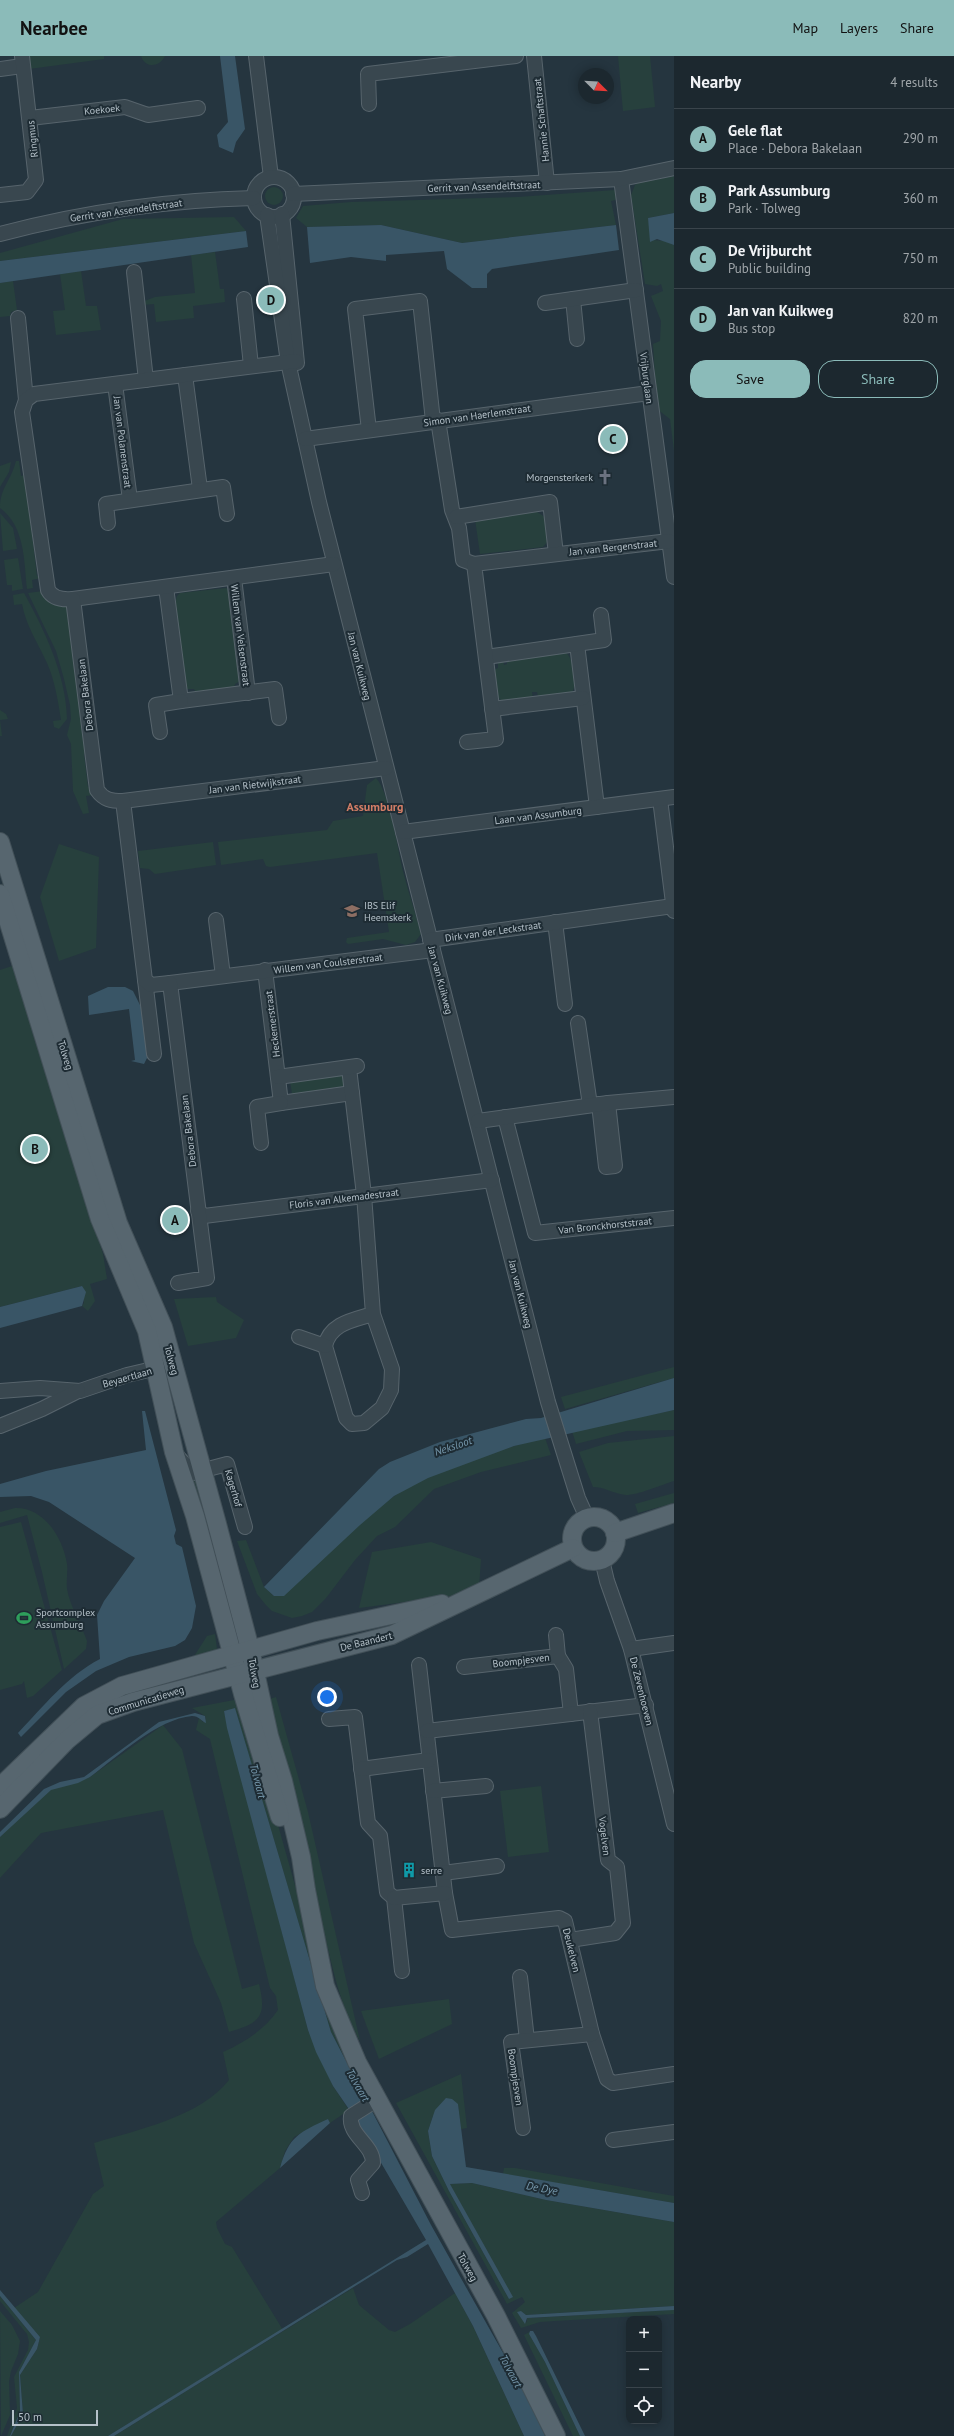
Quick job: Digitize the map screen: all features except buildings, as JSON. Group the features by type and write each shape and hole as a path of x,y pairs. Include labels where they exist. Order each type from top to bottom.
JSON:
{"main road":[{"name":"Tolweg","path":"0,842 118,1223 161,1321 174,1364 250,1649 247,1672"},
{"name":"Tolweg","path":"0,894 100,1219 144,1323 156,1368 174,1452 195,1516 233,1653 247,1672 283,1781 301,1857 325,1986 374,2102 496,2316 556,2436"},
{"path":"615,1533 674,1513"},
{"path":"594,1517 607,1522 615,1533 613,1549 602,1560 595,1562 582,1558 573,1548 572,1541 575,1527 587,1518 594,1517"},
{"name":"De Baandert","path":"247,1672 392,1635 472,1598 573,1548"},
{"name":"De Baandert","path":"250,1649 367,1619 472,1598"},
{"name":"Communicatieweg","path":"0,1787 84,1706 122,1686 250,1649"},
{"name":"Communicatieweg","path":"0,1809 67,1740 97,1715 133,1702 247,1672"}],"street":[{"path":"256,56 271,177"},
{"path":"369,104 368,74 516,56"},
{"name":"Hannie Schaftstraat","path":"534,56 547,183"},
{"path":"0,69 22,61"},
{"name":"Ringmus","path":"0,195 27,192 36,180 30,118 22,61"},
{"name":"Koekoek","path":"30,118 125,107 148,115 198,108"},
{"name":"Gerrit van Assendelftstraat","path":"293,194 621,179 674,168"},
{"path":"271,177 286,181 293,194 293,202 282,214 267,215 257,207 254,198 259,184 271,177"},
{"name":"Vrijburglaan","path":"621,179 674,577"},
{"name":"Gerrit van Assendelftstraat","path":"0,234 78,216 163,203 254,198"},
{"name":"Jan van Kuikweg","path":"282,214 292,361"},
{"name":"Jan van Kuikweg","path":"267,215 306,439 334,564 478,1121 550,1409 587,1518"},
{"path":"134,272 146,380"},
{"path":"545,303 636,290"},
{"path":"244,299 251,366"},
{"path":"573,299 577,339"},
{"path":"368,430 355,309 420,301 435,421 452,510 456,517 464,560 474,564 496,739 467,742"},
{"path":"18,318 24,406 48,590 55,597 65,600 73,599"},
{"name":"Jan van Polanenstraat","path":"24,406 34,394 292,361"},
{"path":"185,375 200,489"},
{"name":"Jan van Polanenstraat","path":"115,384 130,500"},
{"name":"Simon van Haerlemstraat","path":"306,439 649,393"},
{"name":"Jan van Polanenstraat","path":"108,523 106,504 223,486 227,514"},
{"name":"Jan van Bergenstraat","path":"456,517 550,502 556,554"},
{"name":"Jan van Bergenstraat","path":"474,564 669,541"},
{"name":"Willem van Velsenstraat","path":"73,599 334,564"},
{"name":"Willem van Velsenstraat","path":"234,578 248,693"},
{"path":"166,587 181,701"},
{"name":"Debora Bakelaan","path":"73,599 97,790 101,796 108,800 123,801"},
{"path":"486,657 604,640 601,615"},
{"path":"577,644 597,807"},
{"name":"Willem van Velsenstraat","path":"160,732 156,705 275,689 279,718"},
{"path":"492,708 583,698"},
{"name":"Jan van Rietwijkstraat","path":"123,801 386,768"},
{"name":"Laan van Assumburg","path":"403,832 674,797"},
{"path":"660,799 674,909"},
{"path":"123,801 154,1054"},
{"name":"Dirk van der Leckstraat","path":"432,945 555,922 674,909"},
{"path":"216,920 222,976"},
{"name":"Dirk van der Leckstraat","path":"555,922 566,1004"},
{"name":"Willem van Coulsterstraat","path":"170,983 432,945"},
{"name":"Heckemerstraat","path":"265,970 281,1103"},
{"path":"145,980 151,985 170,983"},
{"name":"Debora Bakelaan","path":"170,983 207,1278 178,1283"},
{"path":"578,1023 599,1104"},
{"path":"278,1077 353,1067 352,1094 364,1195 373,1314 392,1369 391,1390 382,1408 364,1423 352,1424 346,1418 325,1346 327,1338 341,1324 373,1314"},
{"path":"261,1143 257,1107 352,1094"},
{"path":"478,1121 599,1104 674,1096"},
{"name":"Van Bronckhorststraat","path":"505,1117 535,1233 674,1218"},
{"name":"Floris van Alkemadestraat","path":"198,1211 204,1216 492,1180"},
{"path":"299,1337 325,1346"},
{"name":"Beyaertlaan","path":"0,1426 42,1409 80,1390 174,1364"},
{"name":"Beyaertlaan","path":"0,1391 40,1388 80,1390"},
{"path":"174,1452 190,1472 203,1472"},
{"name":"Kagerhof","path":"203,1472 227,1464 245,1527"},
{"name":"De Zevenhoeven","path":"602,1560 607,1581 631,1649 646,1704 674,1824"},
{"name":"Boompjesven","path":"464,1667 558,1656 556,1635"},
{"path":"631,1649 674,1643"},
{"path":"558,1656 566,1669 571,1714"},
{"path":"419,1665 427,1731 646,1704"},
{"name":"Vogelven","path":"570,1940 615,1933 623,1923 617,1867 608,1860 590,1711"},
{"path":"329,1719 355,1717 368,1823 380,1836 387,1892 394,1898 402,1971"},
{"name":"Deukelven","path":"427,1731 429,1760 445,1893 452,1930 559,1918 565,1921 592,2034 603,2072 607,2079 613,2083 674,2074"},
{"path":"362,1769 429,1760"},
{"path":"433,1791 486,1786"},
{"path":"443,1873 497,1866"},
{"path":"394,1898 445,1893"},
{"name":"Boompjesven","path":"520,1977 527,2040"},
{"name":"Boompjesven","path":"523,2128 511,2042 592,2034"},
{"path":"362,2193 358,2180 373,2163 373,2156 353,2130 350,2123 351,2116 374,2102"},
{"path":"613,2140 674,2132"}],"green space":[{"path":"28,56 104,56 104,59 29,69"},
{"path":"141,56 165,56 160,62 149,65"},
{"path":"618,56 650,56 655,107 623,111"},
{"path":"674,176 674,213 648,218 653,240 665,241 674,245 674,451 670,419 657,409 653,344 660,341 661,321 651,296 663,291 661,284 657,286 645,284 631,195 635,185 638,183"},
{"path":"274,187 281,189 283,196 281,203 274,205 267,203 265,196 267,189"},
{"path":"615,190 619,199 611,201 616,225 462,243 381,225 307,227 296,218 303,206 351,202 518,197"},
{"path":"234,217 246,231 0,261 0,253 123,219"},
{"path":"215,252 220,289 224,289 225,302 193,306 194,318 156,322 154,304 142,305 142,302 155,297 195,293 191,255"},
{"path":"81,271 86,306 97,306 101,330 56,335 53,311 65,310 60,274"},
{"path":"13,281 17,310 11,312 10,316 0,317 0,283"},
{"path":"16,461 19,461 21,476 25,475 37,576 40,576 41,578 32,580 33,588 27,589 24,556 19,534 14,524 0,508 2,495"},
{"path":"11,462 9,472 0,487 0,466"},
{"path":"537,512 545,517 548,541 543,547 480,554 475,519"},
{"path":"0,513 13,528 17,549 3,551"},
{"path":"18,558 23,589 12,591 12,585 7,585 4,560"},
{"path":"226,588 229,590 242,680 235,684 234,688 196,693 194,689 187,689 175,604 177,596 180,593"},
{"path":"43,591 69,609 87,753 84,754 88,787 92,787 93,795 86,796 89,813 83,814 73,791 71,744 67,735 71,719 70,705 64,679 56,651 28,593"},
{"path":"24,593 47,638 63,686 67,719 59,729 54,727 53,721 61,720 56,691 50,670 29,627 22,604 14,605 13,595"},
{"path":"566,653 571,660 575,678 572,692 538,696 537,692 532,692 533,699 502,701 497,696 493,670 498,668 498,660 503,660 504,665 507,664 507,658"},
{"path":"0,710 6,714 8,719 0,720"},
{"path":"0,720 2,736 0,736"},
{"path":"376,778 381,786 389,809 404,875 421,934 415,942 406,945 383,939 348,944 346,942 347,938 389,932 377,853 270,867 266,866 263,859 221,865 218,842 327,830 333,821 363,816 367,785"},
{"path":"213,842 216,865 155,874 149,869 140,868 138,851"},
{"path":"59,844 99,857 96,948 59,961 40,897"},
{"path":"12,966 19,970 33,1035 103,1254 107,1279 90,1284 95,1301 88,1311 82,1306 84,1303 82,1286 0,1307 0,970"},
{"path":"345,1072 346,1086 292,1094 290,1081"},
{"path":"216,1297 217,1302 244,1320 236,1338 188,1346 174,1299"},
{"path":"674,1367 674,1378 565,1409 561,1397"},
{"path":"674,1410 674,1430 627,1431 576,1444 572,1431"},
{"path":"674,1436 674,1481 631,1495 593,1487 579,1452 608,1443"},
{"path":"545,1438 551,1455 481,1472 434,1489 395,1527 377,1536 355,1560 326,1598 312,1612 292,1618 272,1611 257,1594 237,1541 246,1540 264,1587 274,1596 363,1520 409,1486 446,1468 487,1454"},
{"path":"188,1477 201,1477 237,1619 233,1620 205,1517"},
{"path":"674,1493 674,1503 638,1513 635,1504"},
{"path":"15,1508 25,1509 43,1518 56,1535 65,1554 67,1564 68,1595 87,1641 86,1649 64,1669 42,1572 27,1515 0,1523 0,1512"},
{"name":"Sportcomplex Assumburg","path":"21,1522 62,1670 33,1696 27,1698 24,1681 22,1684 0,1690 0,1527"},
{"path":"431,1542 481,1559 479,1587 451,1596 359,1608 372,1552"},
{"path":"215,1634 217,1649 207,1655 193,1658 207,1636"},
{"path":"276,1697 308,1812 360,2041 352,2026 341,1996 313,1890 269,1699"},
{"path":"234,1700 251,1729 296,1889 322,1990 372,2098 368,2103 331,2032 235,1709 224,1711 308,2030 333,2086 349,2110 330,2123 328,2119 294,2137 285,2151 280,2168 216,2222 217,2228 225,2244 232,2247 283,2330 108,2436 11,2436 23,2414 20,2375 37,2349 40,2337 14,2308 38,2292 93,2194 104,2186 94,2143 148,2127 185,2113 202,2104 217,2093 229,2080 223,2052 254,2035 267,2024 278,2010 276,1996 270,1988 210,1739 196,1730 199,1718 203,1722 206,1719 205,1716 192,1708"},
{"path":"163,1725 182,1749 242,1989 259,1984 262,2004 259,2017 254,2022 240,2029 229,2032 221,2003 194,1943 163,1810 41,1833 0,1878 0,1837 32,1804 52,1789 90,1777"},
{"path":"541,1786 549,1852 508,1857 500,1791"},
{"path":"449,1999 452,2024 379,2059 361,2011"},
{"path":"461,2074 467,2128 461,2129 458,2104 433,2116 428,2131 432,2156 449,2191 509,2299 450,2184 472,2183 546,2200 674,2222 674,2306 526,2315 521,2311 527,2323 527,2318 669,2310 674,2310 674,2314 540,2322 521,2328 512,2313 525,2302 522,2297 507,2304 396,2103"},
{"path":"504,2168 515,2168 674,2196 674,2203 503,2174"},
{"path":"353,2288 359,2305 389,2330 395,2332 410,2324 455,2293 473,2326 524,2436 114,2436"},
{"path":"0,2296 36,2340 19,2372 20,2411 10,2436 7,2436 17,2408 14,2377 28,2350 29,2342 27,2334 0,2301"},
{"path":"0,2311 12,2325 20,2341 18,2354 11,2371 9,2381 10,2415 1,2436"},
{"path":"531,2331 529,2334 545,2362 580,2436 573,2436 524,2335"}],"water":[{"path":"220,56 235,56 245,129 236,142 233,153 219,147 217,135 228,122"},
{"path":"674,213 674,245 657,239 650,242 648,218"},
{"path":"381,225 462,243 616,225 619,250 492,269 487,274 487,288 472,288 447,269 444,251 386,255 386,261 351,257 310,263 307,227"},
{"path":"246,231 248,247 0,283 0,261"},
{"path":"108,987 125,987 133,991 141,1007 149,1054 144,1064 131,1061 135,1060 129,1009 89,1015 88,996"},
{"path":"82,1286 86,1292 82,1306 0,1328 0,1307"},
{"name":"Neksloot","path":"674,1378 674,1410 514,1446 428,1478 394,1496 360,1525 284,1596 274,1596 264,1587 379,1469 390,1462 440,1442 526,1419 541,1418"},
{"path":"142,1411 145,1411 176,1530 174,1536 176,1544 182,1547 196,1606 192,1628 185,1640 175,1646 129,1657 96,1671 66,1692 21,1737 18,1733 66,1683 88,1666 100,1659 97,1615 104,1601 135,1558 49,1502 31,1496 0,1497 0,1484 46,1471 146,1450"},
{"name":"Tolvaart","path":"235,1708 331,2032 431,2225 525,2392 545,2436 524,2436 473,2326 428,2244 407,2257 397,2260 114,2436 108,2436 426,2240 355,2118 333,2086 316,2052 308,2030 227,1728 224,1711"},
{"path":"195,1713 205,1716 206,1723 192,1716 179,1719 152,1731 90,1777 78,1783 51,1790 0,1837 0,1832 44,1789 60,1782 84,1777 159,1722"},
{"name":"De Dye","path":"446,2098 452,2099 458,2104 466,2167 674,2203 674,2222 546,2200 472,2183 450,2184 513,2297 509,2299 449,2191 432,2156 428,2131 435,2110"},
{"path":"328,2119 330,2123 280,2168 287,2149 297,2136"},
{"path":"0,2290 40,2337 37,2349 20,2375 23,2414 11,2436 20,2411 19,2372 36,2340 0,2296"},
{"path":"674,2306 674,2310 527,2318 525,2324 517,2312 521,2311 526,2315"},
{"path":"530,2331 533,2331 536,2336 585,2436 580,2436 545,2362 529,2334"}],"place":[{"name":"Jan van Kuikweg","path":"271,300"},
{"name":"De Vrijburcht","path":"613,439"},
{"name":"Morgensterkerk","path":"605,477"},
{"name":"IBS Elif Heemskerk","path":"352,911"},
{"name":"Park Assumburg","path":"35,1149"},
{"name":"Gele flat","path":"175,1220"},
{"name":"Sportcomplex Assumburg","path":"24,1618"},
{"name":"serre","path":"409,1870"}],"district":[{"name":"Assumburg","path":"375,807"}]}
